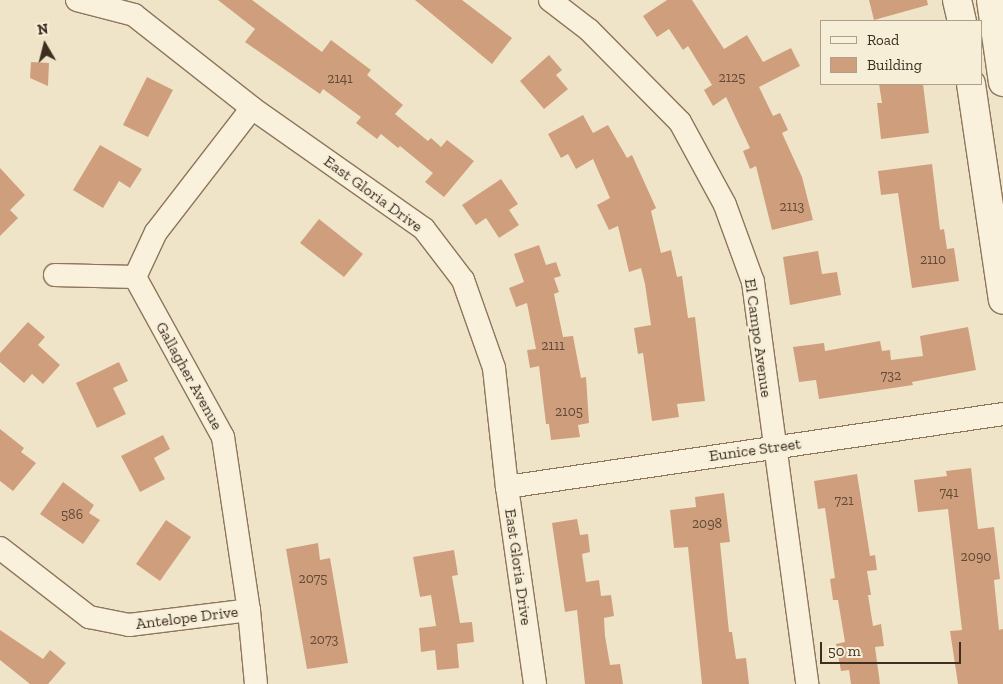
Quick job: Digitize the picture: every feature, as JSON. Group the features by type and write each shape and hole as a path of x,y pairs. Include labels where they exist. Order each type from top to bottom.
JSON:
{"street":[{"name":"East Gloria Drive","path":"77,0 134,15 252,108 424,229 463,280 494,368 507,487 535,684"},
{"name":"El Campo Avenue","path":"550,0 589,30 680,122 725,205 753,282 807,684"},
{"path":"958,0 962,20"},
{"path":"990,0 1003,82"},
{"path":"971,85 1003,300"},
{"path":"55,275 136,277 156,232 252,108"},
{"name":"Gallagher Avenue","path":"136,277 223,437 249,610 256,684"},
{"name":"Eunice Street","path":"507,487 1003,414"},
{"name":"Antelope Drive","path":"0,548 89,618 129,625 249,610"}],"building":[{"path":"218,0 252,0 322,52 331,40 371,70 367,75 403,105 395,114 428,141 431,138 441,147 447,140 474,161 444,197 425,182 433,173 400,146 398,148 381,134 377,139 356,123 361,117 323,89 320,94 245,42 255,29"},
{"path":"415,0 462,0 512,38 492,64"},
{"path":"667,0 692,0 724,49 747,35 763,62 791,48 800,66 759,87 773,116 780,113 788,130 782,133 802,177 813,220 772,230 756,166 750,169 743,151 750,148 726,97 713,106 704,90 712,85 688,46 683,50 669,29 657,37 643,16"},
{"path":"869,0 927,0 928,5 874,20"},
{"path":"549,55 562,70 556,75 568,89 544,109 520,81"},
{"path":"31,62 49,63 48,86 30,78"},
{"path":"147,77 173,90 148,137 123,125"},
{"path":"879,85 923,85 929,133 881,139 877,103 882,103"},
{"path":"583,115 593,133 608,125 627,158 632,155 656,208 651,211 661,253 671,250 677,277 682,276 688,318 695,317 705,401 677,404 679,417 652,421 643,353 638,354 634,328 651,325 645,284 641,268 629,272 618,226 609,230 597,205 610,198 593,159 576,169 568,154 561,158 548,134"},
{"path":"100,145 142,169 130,188 119,181 103,208 73,190"},
{"path":"932,164 940,230 944,229 947,249 954,248 959,281 912,288 898,193 881,195 878,171"},
{"path":"0,168 25,195 10,210 18,218 0,236"},
{"path":"501,179 518,204 509,210 519,225 499,238 486,218 476,225 462,205"},
{"path":"319,219 363,254 344,277 300,243"},
{"path":"539,245 546,265 556,262 561,276 554,278 559,292 554,294 563,337 573,336 581,378 586,377 589,423 578,425 580,437 551,440 549,424 546,424 539,366 530,368 527,350 536,349 527,303 516,307 509,288 524,282 514,254"},
{"path":"818,251 822,274 837,272 841,295 790,305 783,257"},
{"path":"28,322 45,337 38,345 60,365 43,384 32,374 24,383 0,362 0,353"},
{"path":"968,327 976,370 912,382 913,385 819,399 816,380 799,382 793,347 824,343 825,351 880,341 882,351 890,350 891,360 923,356 920,336"},
{"path":"119,362 128,381 113,388 126,414 97,428 76,383"},
{"path":"0,429 24,448 21,452 36,463 13,491 0,481"},
{"path":"163,435 170,449 154,458 165,479 140,492 121,456"},
{"path":"971,468 978,529 994,527 1000,579 994,580 999,630 1003,629 1003,684 958,684 950,631 962,630 948,509 918,512 914,480 947,476 946,471"},
{"path":"857,474 870,556 875,555 877,570 867,571 871,595 868,595 873,626 881,624 884,646 875,647 880,684 851,684 849,670 841,671 836,644 845,642 838,600 833,600 830,579 835,578 825,508 818,509 814,481"},
{"path":"63,482 94,505 89,513 100,520 83,544 40,514"},
{"path":"724,493 730,542 720,543 729,632 732,632 736,659 746,658 749,684 702,684 688,547 674,548 670,510 696,507 695,497"},
{"path":"577,519 580,535 588,534 590,552 582,554 586,582 599,580 601,596 611,595 614,616 604,618 605,636 610,665 620,664 623,684 585,684 577,610 565,612 552,523"},
{"path":"166,520 191,537 160,581 136,564"},
{"path":"318,543 320,560 330,558 348,663 307,669 286,549"},
{"path":"454,550 458,575 452,576 460,623 472,622 474,642 457,644 459,668 437,670 435,650 421,652 419,628 436,626 431,595 420,597 413,557"},
{"path":"0,630 43,659 50,650 66,663 48,684 30,684 0,660"}]}
